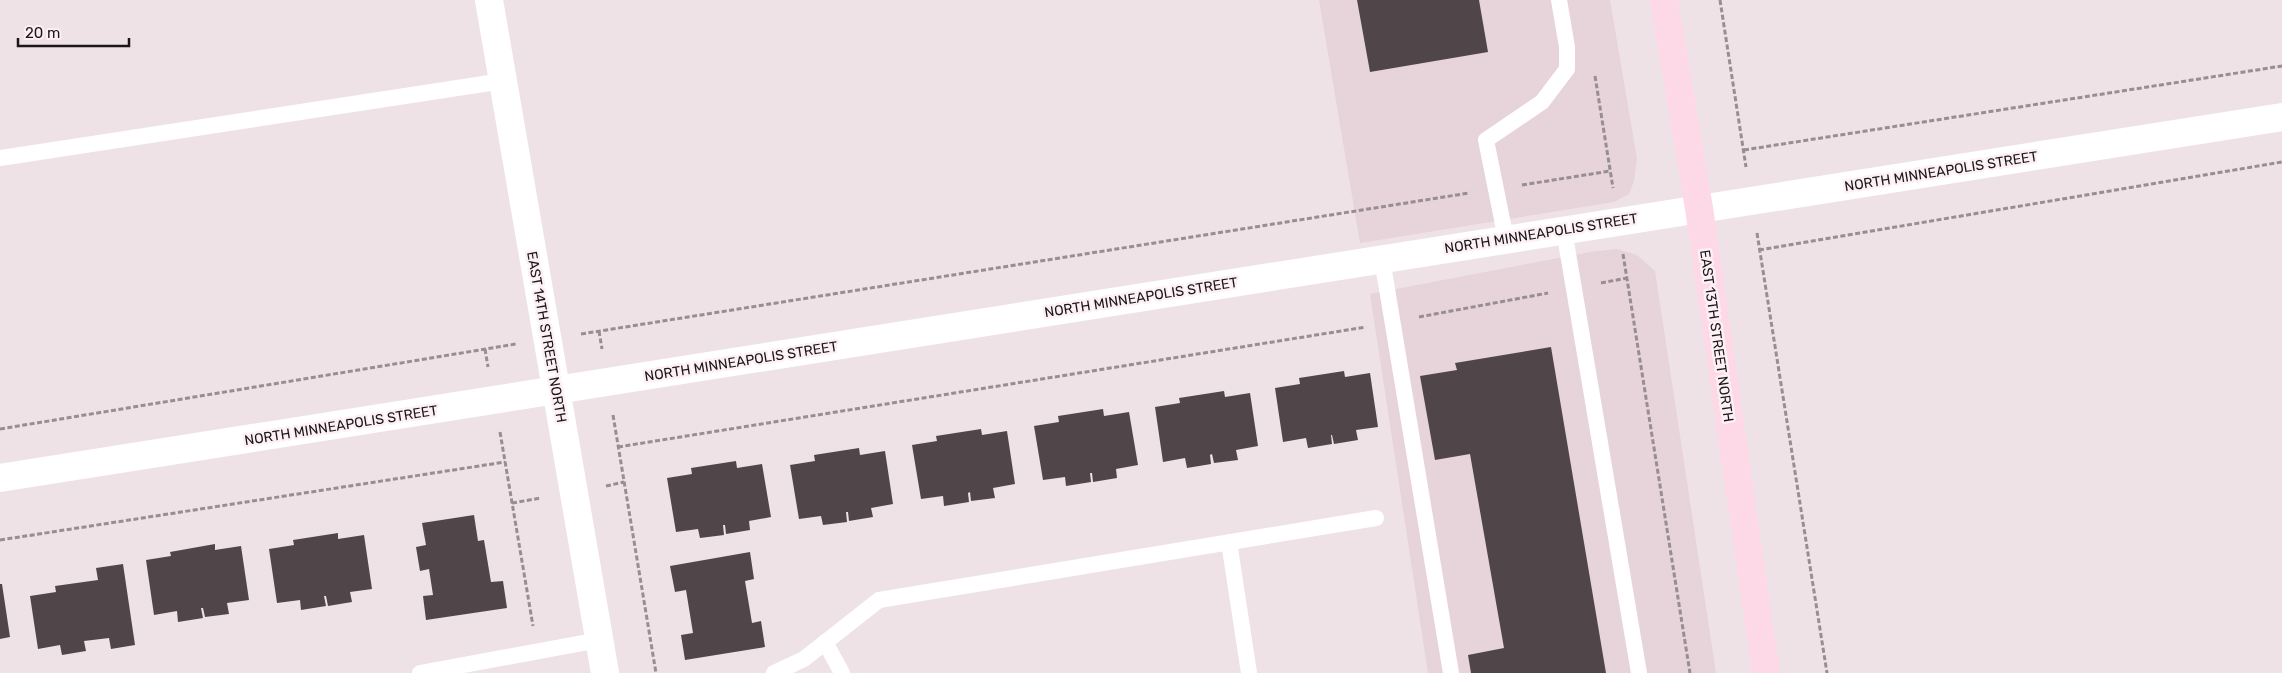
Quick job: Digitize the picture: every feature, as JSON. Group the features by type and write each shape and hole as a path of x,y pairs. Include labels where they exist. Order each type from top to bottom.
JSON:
{"main road":[{"name":"EAST 13TH STREET NORTH","path":"1664,0 1699,208 1766,673"}],"street":[{"name":"EAST 14TH STREET NORTH","path":"489,0 605,673"},
{"name":"NORTH MINNEAPOLIS STREET","path":"0,478 2282,117"}],"lane":[{"path":"1506,239 1486,140 1542,102 1567,68 1567,47 1559,0"},
{"path":"0,158 503,82"},
{"path":"1564,230 1639,673"},
{"path":"1382,259 1451,673"},
{"path":"774,673 804,659 879,600 1376,518"},
{"path":"1229,542 1249,673"},
{"path":"420,673 599,640"},
{"path":"826,642 842,673"}],"path":[{"path":"1720,0 1827,673"},
{"path":"1594,66 1690,673"},
{"path":"1744,150 2282,66"},
{"path":"1759,250 2282,162"},
{"path":"0,429 547,339 1610,171"},
{"path":"618,447 1392,322 1627,278"},
{"path":"599,331 656,673"},
{"path":"485,349 537,652"},
{"path":"0,540 504,462"}],"shaded area":[{"path":"1319,0 1610,0 1637,159 1634,181 1629,194 1614,202 1360,243"},
{"path":"1617,249 1637,255 1655,271 1716,673 1428,673 1370,294 1590,252"}],"building":[{"path":"1357,0 1479,0 1488,52 1370,72"},
{"path":"1551,347 1606,673 1471,673 1468,655 1504,648 1470,454 1435,460 1420,376 1457,370 1455,363"},
{"path":"1344,371 1345,377 1370,373 1378,427 1356,430 1358,440 1334,444 1332,435 1332,444 1308,448 1306,438 1283,442 1275,388 1300,384 1299,378"},
{"path":"1224,391 1225,397 1250,393 1258,446 1236,450 1238,460 1214,463 1212,454 1210,455 1211,464 1187,468 1185,458 1163,462 1155,407 1180,403 1179,398"},
{"path":"1103,409 1104,416 1129,412 1138,465 1116,469 1117,478 1093,482 1092,473 1090,473 1091,482 1066,486 1065,477 1043,480 1034,426 1059,422 1058,416"},
{"path":"981,429 982,435 1007,431 1015,484 993,488 995,498 971,501 970,492 968,493 969,502 944,506 943,496 921,499 912,445 937,441 936,436"},
{"path":"859,448 860,455 885,451 893,504 871,508 873,517 849,521 848,512 846,512 847,522 823,525 821,516 799,519 790,465 815,461 814,455"},
{"path":"736,461 737,468 762,464 771,517 749,521 750,530 726,534 725,525 723,525 724,535 700,538 698,529 676,532 667,478 692,474 691,468"},
{"path":"474,515 478,541 484,540 491,582 503,581 507,608 426,620 423,596 433,595 429,569 420,571 416,547 426,545 422,523"},
{"path":"338,533 338,539 364,535 372,589 350,592 352,602 328,606 326,596 324,596 326,606 301,610 300,600 277,603 269,549 294,545 293,540"},
{"path":"215,544 215,550 241,546 249,600 227,603 229,614 205,617 203,608 201,608 203,618 178,622 177,611 154,615 146,560 171,556 170,552"},
{"path":"750,552 754,579 745,581 752,623 761,621 765,647 685,660 681,635 693,633 686,590 675,592 670,566"},
{"path":"123,564 135,645 111,649 109,638 84,641 86,651 62,655 60,645 38,649 30,596 56,592 55,586 98,580 96,568"},
{"path":"0,584 2,584 10,637 0,639"}]}
